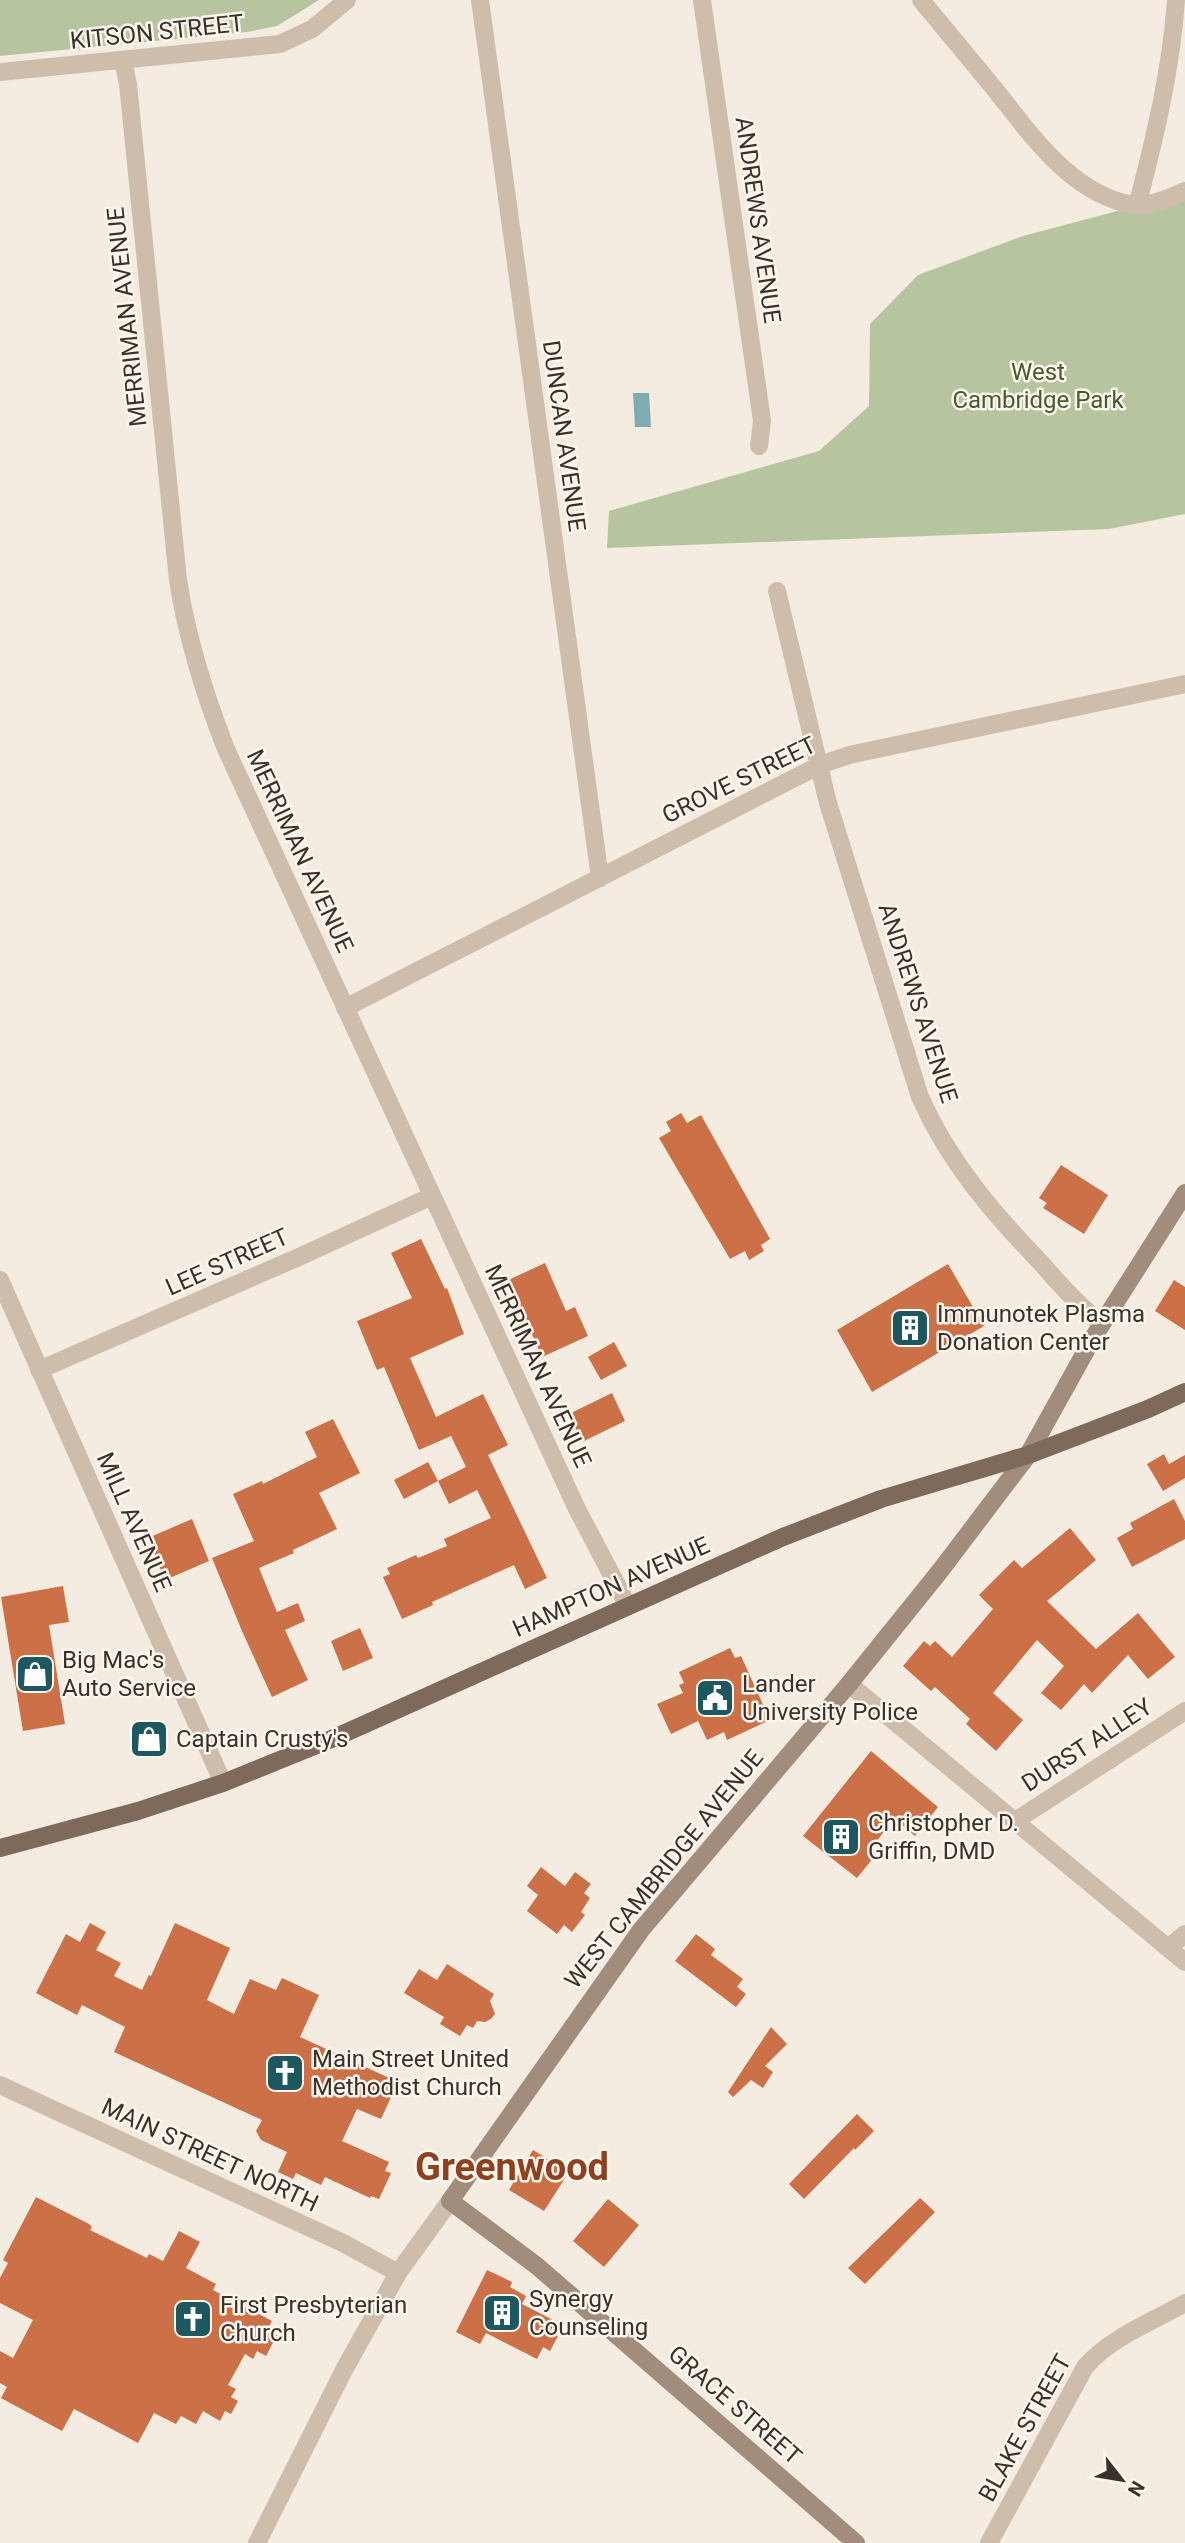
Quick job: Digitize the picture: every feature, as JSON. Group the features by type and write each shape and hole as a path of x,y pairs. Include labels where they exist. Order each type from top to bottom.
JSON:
{"main road":[{"name":"WEST CAMBRIDGE AVENUE","path":"450,2201 633,1941 849,1684 940,1571 1028,1455 1102,1324 1185,1193"},
{"name":"HAMPTON AVENUE","path":"0,1848 138,1811 223,1783 334,1738 783,1537 881,1499 1028,1455 1182,1398"},
{"name":"GRACE STREET","path":"450,2201 537,2266 856,2543"}],"street":[{"name":"KITSON STREET","path":"0,72 281,44 312,29 347,0"},
{"name":"DUNCAN AVENUE","path":"480,0 600,878"},
{"name":"ANDREWS AVENUE","path":"702,0 762,421 759,446"},
{"path":"921,0 1050,155 1074,177 1112,199 1137,206 1185,191"},
{"path":"1137,206 1162,111 1177,0"},
{"name":"MERRIMAN AVENUE","path":"123,60 128,84 178,580 184,620 209,704 226,749 577,1509 628,1606"},
{"name":"ANDREWS AVENUE","path":"777,591 828,803 906,1059 932,1125 957,1166 993,1213 1082,1308 1102,1324"},
{"name":"GROVE STREET","path":"345,1008 820,765 849,755 1185,684"},
{"name":"LEE STREET","path":"39,1370 432,1196"},
{"name":"MILL AVENUE","path":"0,1280 223,1783"},
{"path":"849,1684 1185,1962"},
{"name":"DURST ALLEY","path":"1015,1821 1185,1710"},
{"path":"1168,1948 1185,1934"},
{"name":"MAIN STREET NORTH","path":"0,2085 343,2243 398,2273"},
{"path":"257,2543 344,2370 398,2273 450,2201"},
{"name":"BLAKE STREET","path":"989,2543 1086,2367 1112,2343 1185,2303"}],"green space":[{"path":"0,0 319,0 277,26 247,32 0,56"},
{"name":"West Cambridge Park","path":"1185,191 1185,514 1109,529 607,548 609,511 819,451 869,406 870,324 918,275 1023,236"}],"water":[{"path":"633,393 649,393 651,427 635,427"}],"building":[{"path":"681,1113 687,1123 701,1115 770,1239 761,1245 764,1251 749,1260 745,1251 730,1259 659,1138 671,1131 666,1122"},
{"path":"1061,1165 1108,1195 1084,1234 1043,1208 1047,1203 1039,1198"},
{"path":"421,1239 445,1289 447,1288 464,1334 410,1358 436,1417 483,1394 508,1445 488,1455 547,1578 525,1589 514,1565 432,1602 433,1605 402,1619 383,1577 390,1574 387,1568 416,1555 418,1558 447,1546 444,1539 491,1518 477,1490 449,1504 438,1481 466,1467 451,1436 419,1450 384,1367 377,1370 357,1321 412,1298 391,1253"},
{"path":"545,1263 566,1311 575,1307 588,1336 542,1357 520,1307 516,1308 504,1282"},
{"name":"Immunotek Plasma Donation Center","path":"948,1264 984,1326 872,1392 837,1330"},
{"path":"1174,1280 1185,1287 1185,1330 1155,1311"},
{"path":"614,1342 627,1366 601,1380 588,1357"},
{"path":"612,1393 625,1421 582,1442 569,1414"},
{"path":"333,1419 360,1473 319,1493 337,1529 293,1550 294,1553 259,1568 277,1612 298,1603 305,1621 285,1630 308,1680 272,1697 212,1558 254,1541 233,1494 262,1481 263,1484 317,1457 305,1432"},
{"path":"1164,1454 1169,1464 1185,1455 1185,1478 1163,1491 1147,1464"},
{"path":"428,1462 438,1481 404,1499 394,1480"},
{"path":"1174,1499 1185,1521 1185,1539 1132,1567 1117,1538 1133,1529 1130,1523"},
{"path":"192,1519 209,1561 165,1580 148,1538"},
{"path":"1070,1528 1096,1560 1047,1601 1096,1649 1138,1613 1175,1657 1148,1679 1128,1655 1092,1693 1084,1684 1061,1710 1041,1693 1064,1666 1037,1640 993,1693 1023,1720 996,1751 966,1724 970,1719 935,1687 931,1691 903,1666 924,1641 930,1646 935,1641 952,1657 993,1609 979,1595 1014,1560 1022,1568"},
{"name":"Big Mac's Auto Service","path":"63,1586 69,1622 49,1625 65,1724 23,1731 1,1597"},
{"path":"360,1628 373,1658 343,1671 331,1641"},
{"name":"Lander University Police","path":"730,1648 735,1658 741,1656 770,1720 727,1740 724,1732 707,1740 698,1721 671,1734 657,1704 683,1693 679,1685 684,1683 679,1672"},
{"name":"Captain Crusty's","path":"162,1724 167,1749 135,1755 131,1730"},
{"path":"871,1751 938,1807 915,1836 894,1818 868,1853 874,1857 857,1878 803,1836"},
{"path":"541,1867 565,1886 575,1872 591,1884 584,1893 590,1898 581,1912 585,1915 572,1932 564,1925 557,1934 527,1911 538,1895 527,1886"},
{"name":"Main Street United Methodist Church","path":"90,1923 106,1932 96,1950 121,1963 114,1976 142,1990 175,1923 230,1948 207,2000 234,2014 250,1979 276,1990 282,1978 319,1995 300,2037 398,2082 381,2119 357,2109 342,2141 389,2162 385,2171 391,2173 379,2199 370,2198 325,2177 321,2185 296,2173 293,2179 278,2172 287,2152 261,2140 256,2131 262,2120 114,2052 125,2027 82,2005 77,2015 36,1993 66,1934 80,1942"},
{"path":"696,1934 715,1949 711,1955 743,1979 737,1987 746,1994 736,2007 675,1961"},
{"path":"447,1964 494,1994 490,2001 495,2014 491,2019 485,2022 477,2021 473,2028 467,2025 460,2036 440,2024 444,2017 404,1993 419,1969 437,1980"},
{"path":"771,2027 787,2044 765,2066 773,2072 763,2088 751,2080 733,2097 728,2092"},
{"path":"857,2114 874,2131 804,2199 789,2184"},
{"path":"533,2150 569,2172 544,2211 509,2190"},
{"name":"First Presbyterian Church","path":"36,2197 89,2224 92,2227 90,2230 147,2258 149,2254 163,2261 179,2231 200,2242 186,2268 216,2284 213,2290 272,2321 267,2330 277,2335 266,2356 257,2351 253,2359 245,2354 228,2385 236,2389 231,2397 238,2401 231,2414 225,2411 220,2421 203,2411 196,2424 181,2416 176,2424 154,2413 138,2443 74,2409 62,2431 1,2398 7,2387 0,2383 0,2351 13,2358 33,2320 0,2303 0,2278 8,2263 3,2260"},
{"path":"920,2198 935,2212 865,2284 848,2268"},
{"path":"608,2199 639,2225 604,2267 573,2241"},
{"name":"Synergy Counseling","path":"487,2270 512,2282 510,2287 526,2296 522,2304 555,2321 550,2332 558,2336 550,2351 543,2347 537,2359 486,2333 480,2344 456,2332"}],"place":[{"name":"Immunotek Plasma Donation Center","path":"910,1328"},
{"name":"Big Mac's Auto Service","path":"35,1674"},
{"name":"Lander University Police","path":"715,1698"},
{"name":"Captain Crusty's","path":"149,1739"},
{"name":"Christopher D. Griffin, DMD","path":"841,1837"},
{"name":"Main Street United Methodist Church","path":"285,2073"},
{"name":"Synergy Counseling","path":"502,2313"},
{"name":"First Presbyterian Church","path":"193,2319"}],"district":[{"name":"Greenwood","path":"512,2167"}]}
